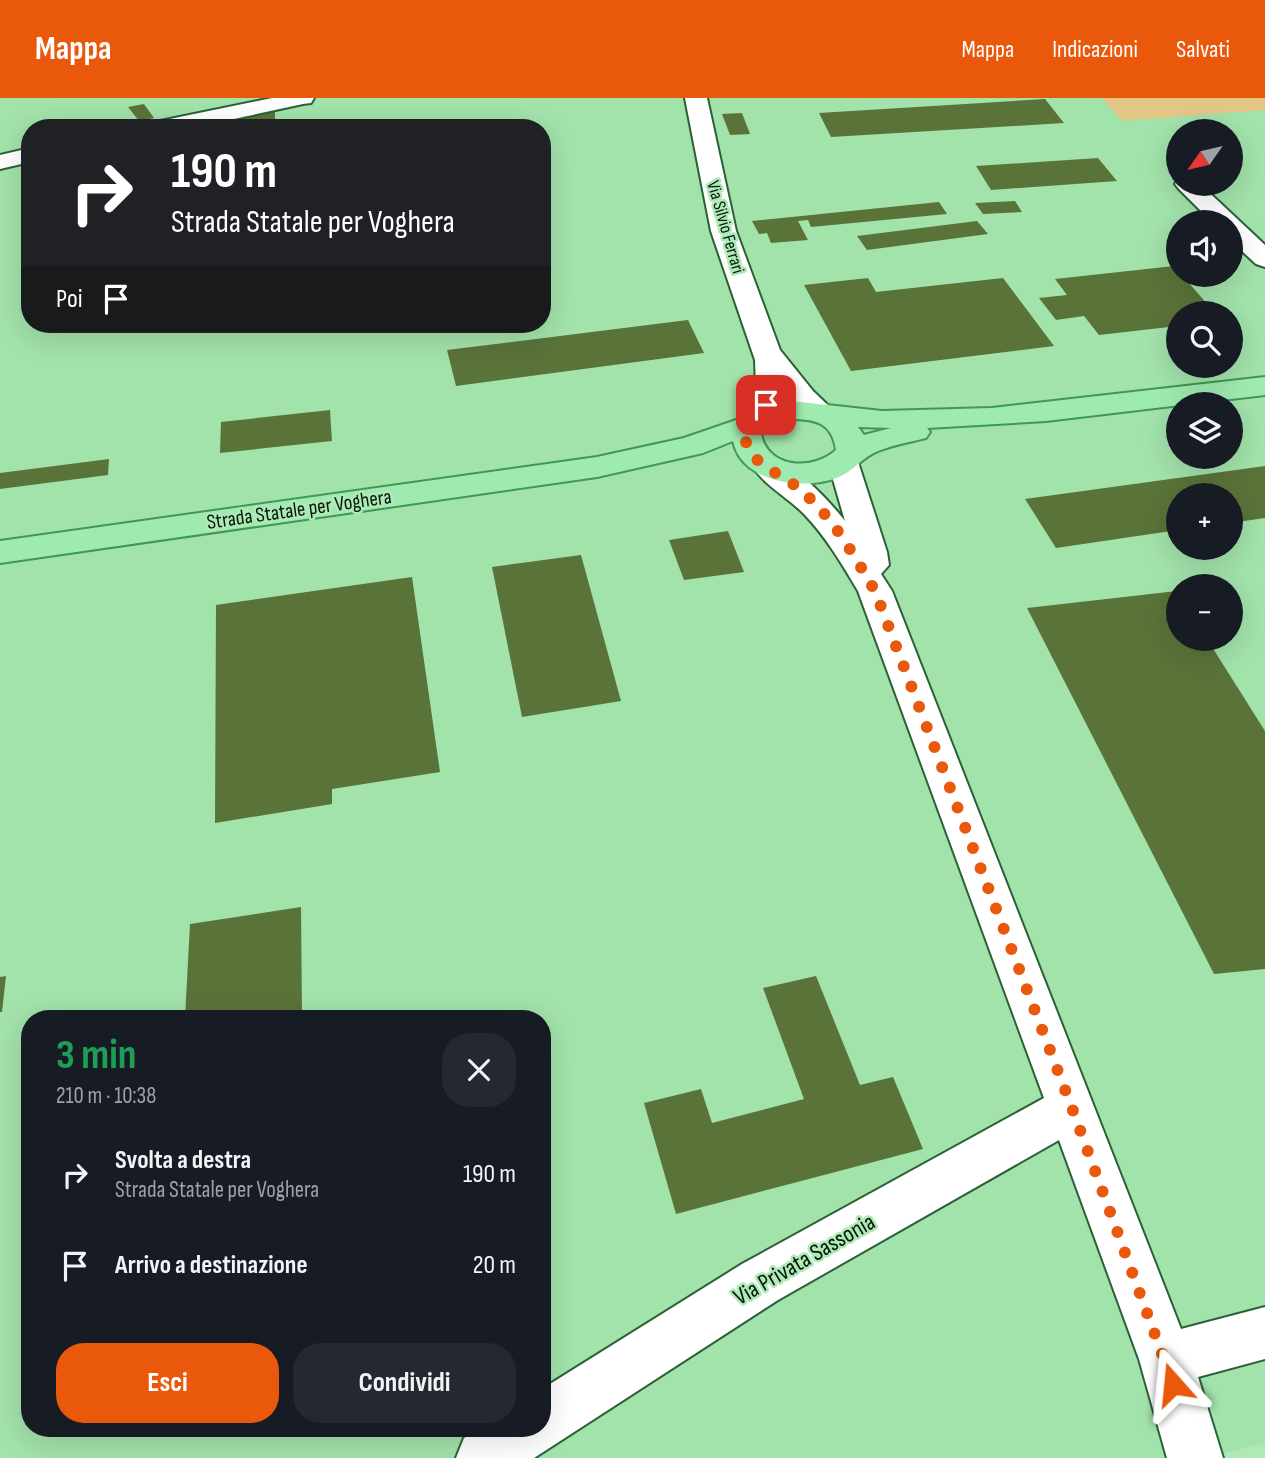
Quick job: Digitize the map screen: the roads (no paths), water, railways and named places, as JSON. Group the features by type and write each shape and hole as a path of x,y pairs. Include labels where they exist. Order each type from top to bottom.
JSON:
{"main road":[{"name":"Strada Statale per Voghera","path":"0,552 597,467 712,440 775,411 790,409 825,415 919,420 986,418 1265,386"},
{"path":"825,415 847,430 852,441 847,457"},
{"name":"Strada Statale per Voghera","path":"597,467 765,465 795,474 813,474 830,470 847,457 888,438 986,418"},
{"path":"754,422 746,433 746,444 751,454 765,465"}],"street":[{"path":"203,119 303,98"},
{"name":"Via Silvio Ferrari","path":"696,98 713,188 729,249 768,353 771,379 769,393 766,405 754,422"},
{"path":"0,162 21,157"},
{"path":"1199,196 1214,210"},
{"path":"1243,238 1265,259"},
{"name":"Via Silvio Ferrari","path":"768,353 803,397 825,415"},
{"path":"847,457 848,486 871,550 875,591"},
{"path":"765,465 811,498 828,518 875,591 1166,1359 1195,1458"},
{"name":"Via Privata Sassonia","path":"551,1415 760,1282 1072,1108"},
{"path":"1166,1359 1265,1334"},
{"path":"484,1458 517,1437"}]}
